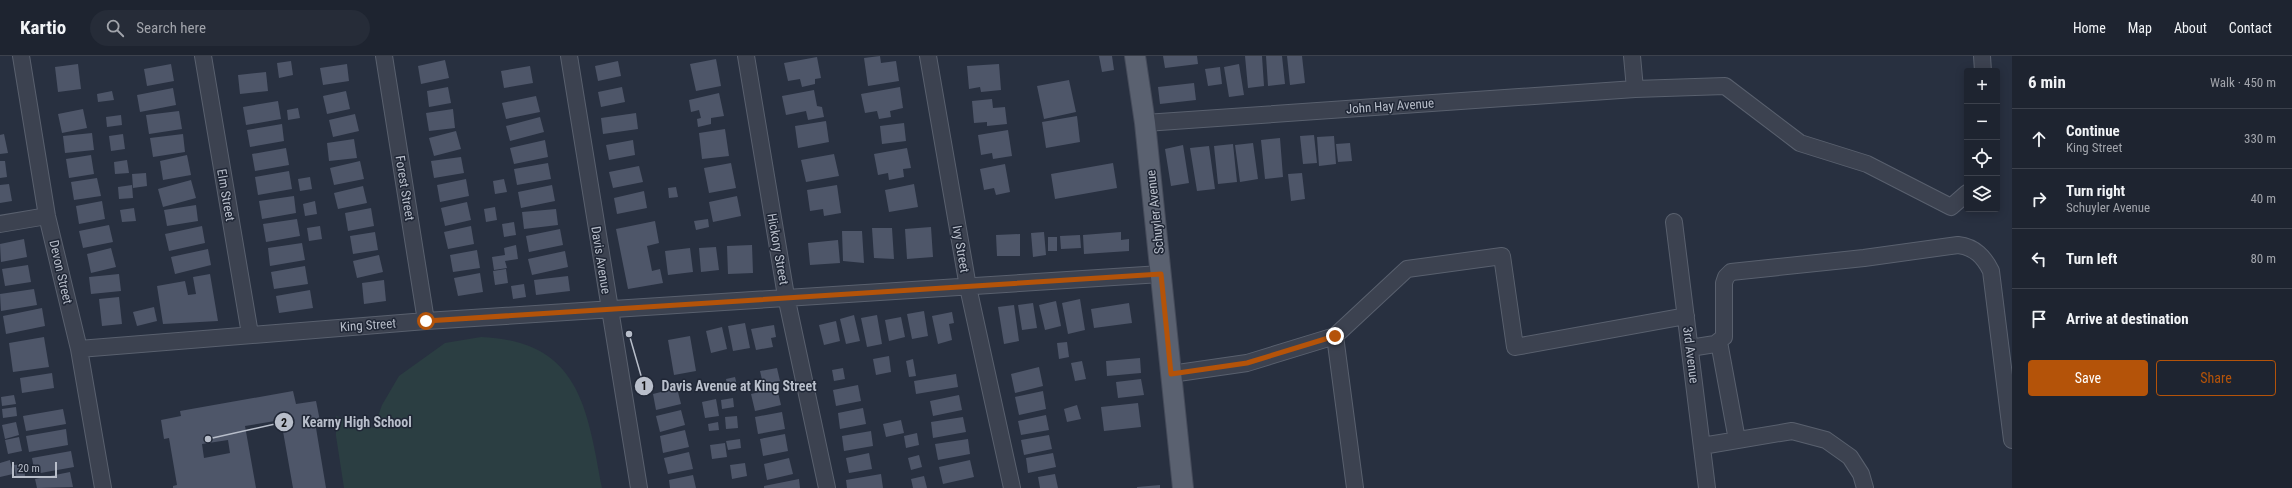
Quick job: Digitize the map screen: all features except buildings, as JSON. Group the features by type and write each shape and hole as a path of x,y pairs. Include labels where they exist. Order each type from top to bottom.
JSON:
{"main road":[{"name":"Schuyler Avenue","path":"1135,56 1145,123 1183,488"}],"street":[{"name":"Devon Street","path":"21,56 47,216 79,349 103,488"},
{"name":"Elm Street","path":"203,56 250,334"},
{"name":"Forest Street","path":"384,56 426,321"},
{"name":"Davis Avenue","path":"569,56 639,488"},
{"name":"Hickory Street","path":"746,56 786,296 828,488"},
{"name":"Ivy Street","path":"928,56 968,287 1012,488"},
{"path":"1632,56 1635,89"},
{"path":"1982,56 1984,68"},
{"name":"John Hay Avenue","path":"1145,123 1635,89 1725,86 1800,143 1867,164 1951,207 1964,196"},
{"path":"0,224 47,216"},
{"name":"3rd Avenue","path":"1674,222 1707,488"},
{"path":"1690,348 1719,342 1724,336 1724,283 1726,277 1731,272 1864,258 1958,245 1967,246 1985,260 1991,271 2012,440"},
{"path":"1171,374 1247,363 1335,336 1407,268 1502,256 1516,347 1686,316"},
{"name":"King Street","path":"79,349 250,334 786,296 968,287 1161,274"},
{"path":"1335,336 1355,488"},
{"path":"1719,342 1738,440"},
{"path":"1702,446 1792,431 1826,440 1850,457 1861,474 1866,488"}],"green space":[{"path":"481,337 514,341 540,351 559,365 573,384 583,406 591,431 602,488 344,488 336,436 336,416 374,428 382,405 399,376 445,343"}],"place":[{"name":"Davis Avenue at King Street","path":"629,334"},
{"name":"Kearny High School","path":"208,439"}],"route":[{"path":"426,321 786,296 968,287 1161,274 1171,374 1247,363 1335,336"}]}
